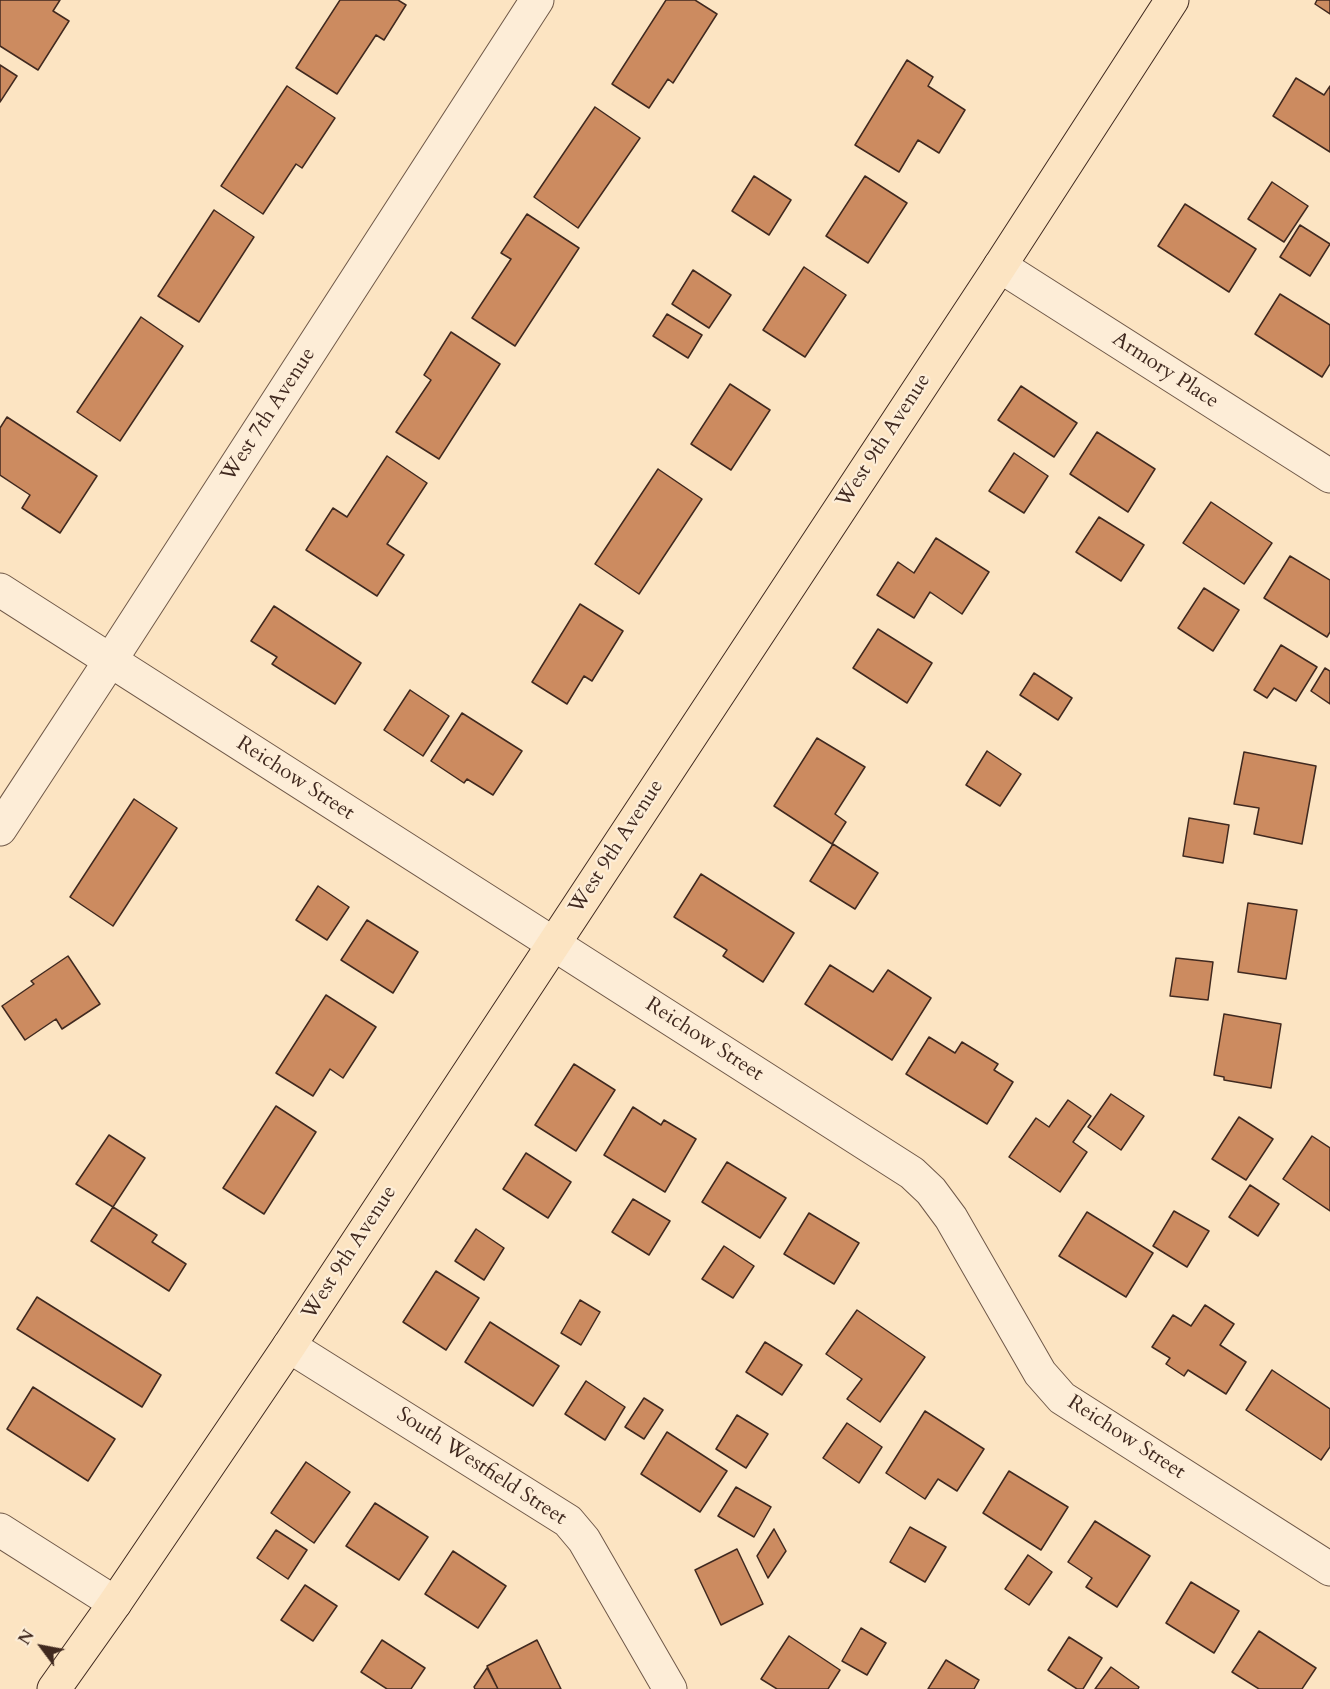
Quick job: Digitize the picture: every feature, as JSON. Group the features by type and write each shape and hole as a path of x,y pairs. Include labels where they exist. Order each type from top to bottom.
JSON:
{"main road":[{"name":"West 9th Avenue","path":"54,1689 289,1346 1000,266 1172,0"}],"street":[{"name":"West 7th Avenue","path":"0,829 537,0"},
{"name":"Armory Place","path":"1000,266 1330,476"},
{"name":"Reichow Street","path":"0,590 912,1173 931,1191 951,1218 1040,1373 1062,1398 1330,1569"},
{"name":"South Westfield Street","path":"289,1346 568,1521 584,1540 670,1689"},
{"path":"0,1530 115,1603"}],"building":[{"path":"0,0 60,0 53,11 69,21 38,70 0,46"},
{"path":"340,0 398,0 406,5 384,40 376,35 337,94 296,68"},
{"path":"666,0 695,0 717,14 673,83 668,79 649,108 612,84"},
{"path":"1317,0 1330,0 1330,14 1315,4"},
{"path":"907,60 933,77 928,86 965,110 939,153 918,140 899,172 855,145"},
{"path":"0,65 17,76 0,102"},
{"path":"1296,78 1324,95 1330,86 1330,152 1273,116"},
{"path":"287,86 335,118 302,168 296,164 263,214 221,186"},
{"path":"595,107 640,138 578,228 534,197"},
{"path":"754,176 791,200 769,235 732,211"},
{"path":"865,176 907,203 868,263 826,236"},
{"path":"1272,182 1308,206 1284,242 1248,219"},
{"path":"1185,204 1256,249 1229,292 1158,246"},
{"path":"214,210 254,237 199,322 158,296"},
{"path":"527,214 579,248 515,346 472,318 511,259 501,253"},
{"path":"1300,225 1330,244 1310,276 1280,257"},
{"path":"804,267 846,295 805,357 763,330"},
{"path":"693,270 731,295 709,328 672,304"},
{"path":"1280,294 1330,325 1330,364 1322,377 1255,334"},
{"path":"667,314 702,335 688,358 653,336"},
{"path":"141,317 183,346 120,441 77,412"},
{"path":"451,332 500,364 439,459 396,432 431,380 424,375"},
{"path":"730,384 770,410 731,470 691,444"},
{"path":"1021,386 1077,423 1054,457 998,420"},
{"path":"7,417 97,476 60,533 22,508 30,495 0,475 0,428"},
{"path":"1097,432 1155,469 1128,512 1070,474"},
{"path":"1014,453 1048,476 1024,513 989,491"},
{"path":"387,456 427,483 387,544 404,555 377,596 306,550 333,508 347,517"},
{"path":"658,469 702,499 639,594 595,564"},
{"path":"1211,502 1272,543 1244,584 1183,543"},
{"path":"1099,517 1144,545 1121,581 1076,552"},
{"path":"936,538 989,572 962,614 930,592 914,618 877,595 898,562 914,573"},
{"path":"1290,556 1330,580 1330,632 1327,637 1264,598"},
{"path":"1204,588 1239,610 1213,651 1178,628"},
{"path":"580,604 623,631 592,681 584,676 567,704 532,682"},
{"path":"274,606 361,663 335,704 272,664 277,657 251,641"},
{"path":"878,629 932,663 907,703 853,668"},
{"path":"1281,645 1317,667 1296,701 1274,688 1267,698 1254,690"},
{"path":"1325,668 1330,671 1330,704 1311,691"},
{"path":"1034,673 1072,698 1058,720 1020,695"},
{"path":"410,690 449,716 423,756 384,730"},
{"path":"462,713 522,751 493,795 467,779 464,783 431,761"},
{"path":"817,738 865,767 835,814 846,822 832,844 774,806"},
{"path":"987,751 1021,774 1000,806 966,785"},
{"path":"1244,752 1316,766 1302,844 1254,834 1259,808 1234,804"},
{"path":"134,799 177,828 113,926 70,897"},
{"path":"1189,818 1229,825 1223,863 1183,856"},
{"path":"833,844 878,873 855,909 810,881"},
{"path":"701,874 794,933 763,982 723,956 727,950 674,917"},
{"path":"318,886 349,907 327,940 296,920"},
{"path":"1248,903 1297,910 1286,979 1238,972"},
{"path":"367,920 418,952 393,993 341,960"},
{"path":"68,956 100,1004 62,1029 56,1019 25,1040 2,1006 34,984 31,981"},
{"path":"1176,958 1213,962 1208,1000 1170,996"},
{"path":"830,965 873,992 888,970 931,998 892,1060 805,1004"},
{"path":"326,995 376,1027 343,1078 330,1069 313,1096 276,1073"},
{"path":"1224,1014 1281,1024 1271,1088 1224,1080 1224,1077 1214,1075"},
{"path":"929,1037 955,1053 962,1042 998,1064 994,1070 1013,1082 987,1124 906,1074"},
{"path":"574,1064 615,1090 576,1151 535,1125"},
{"path":"1111,1094 1144,1116 1121,1150 1088,1127"},
{"path":"1068,1100 1091,1116 1073,1142 1087,1152 1060,1192 1009,1157 1036,1118 1049,1127"},
{"path":"276,1106 316,1132 264,1214 223,1188"},
{"path":"633,1107 661,1125 664,1120 696,1139 665,1192 604,1155"},
{"path":"1239,1117 1273,1139 1246,1180 1212,1159"},
{"path":"109,1135 145,1158 113,1207 76,1184"},
{"path":"1312,1136 1330,1148 1330,1211 1283,1179"},
{"path":"526,1153 571,1182 548,1218 503,1189"},
{"path":"727,1162 786,1198 760,1238 702,1202"},
{"path":"1250,1185 1279,1204 1258,1236 1229,1217"},
{"path":"633,1199 670,1221 649,1255 612,1232"},
{"path":"113,1207 157,1235 152,1242 186,1264 169,1291 91,1241"},
{"path":"1174,1211 1209,1231 1187,1267 1153,1246"},
{"path":"1087,1212 1153,1253 1126,1297 1059,1256"},
{"path":"809,1213 859,1243 834,1284 784,1254"},
{"path":"476,1229 504,1248 484,1280 455,1261"},
{"path":"724,1246 754,1266 733,1298 702,1279"},
{"path":"436,1271 479,1298 446,1350 403,1322"},
{"path":"37,1297 161,1375 142,1407 17,1329"},
{"path":"580,1300 600,1312 581,1345 561,1333"},
{"path":"1205,1305 1234,1324 1220,1345 1246,1362 1226,1394 1188,1370 1184,1376 1166,1364 1170,1358 1152,1347 1173,1315 1191,1326"},
{"path":"857,1310 925,1357 880,1422 847,1399 862,1379 826,1354"},
{"path":"490,1322 559,1366 533,1406 465,1362"},
{"path":"765,1342 802,1365 782,1395 746,1372"},
{"path":"1272,1370 1330,1409 1330,1447 1321,1460 1246,1410"},
{"path":"586,1381 625,1407 605,1440 565,1414"},
{"path":"33,1387 115,1439 88,1481 7,1429"},
{"path":"644,1398 663,1410 644,1439 625,1427"},
{"path":"925,1411 984,1449 957,1491 938,1479 925,1499 886,1473"},
{"path":"737,1415 768,1434 746,1468 716,1449"},
{"path":"847,1423 882,1447 859,1483 823,1458"},
{"path":"667,1432 727,1471 700,1512 641,1474"},
{"path":"306,1462 350,1492 314,1543 271,1513"},
{"path":"1009,1471 1068,1507 1041,1550 983,1513"},
{"path":"736,1487 771,1507 754,1537 718,1516"},
{"path":"375,1503 428,1537 399,1580 346,1546"},
{"path":"1095,1521 1150,1556 1117,1607 1086,1587 1092,1578 1068,1562"},
{"path":"910,1527 946,1547 925,1582 890,1562"},
{"path":"774,1529 786,1551 768,1578 757,1556"},
{"path":"276,1530 307,1550 288,1579 257,1558"},
{"path":"737,1549 763,1604 721,1625 695,1570"},
{"path":"453,1551 506,1586 478,1628 425,1594"},
{"path":"1028,1555 1052,1572 1029,1605 1005,1589"},
{"path":"1191,1582 1239,1611 1214,1653 1166,1623"},
{"path":"305,1585 337,1606 313,1641 281,1620"},
{"path":"861,1628 886,1643 867,1675 842,1661"},
{"path":"1259,1631 1316,1668 1302,1689 1259,1689 1232,1672"},
{"path":"789,1636 840,1670 828,1689 777,1689 761,1679"},
{"path":"1069,1637 1102,1658 1083,1689 1077,1689 1048,1670"},
{"path":"382,1640 425,1668 411,1689 387,1689 361,1672"},
{"path":"537,1640 561,1689 498,1689 487,1666"},
{"path":"946,1660 979,1680 974,1689 928,1689"},
{"path":"1111,1667 1139,1687 1138,1689 1095,1689"},
{"path":"487,1668 498,1689 475,1689 474,1687"}]}
